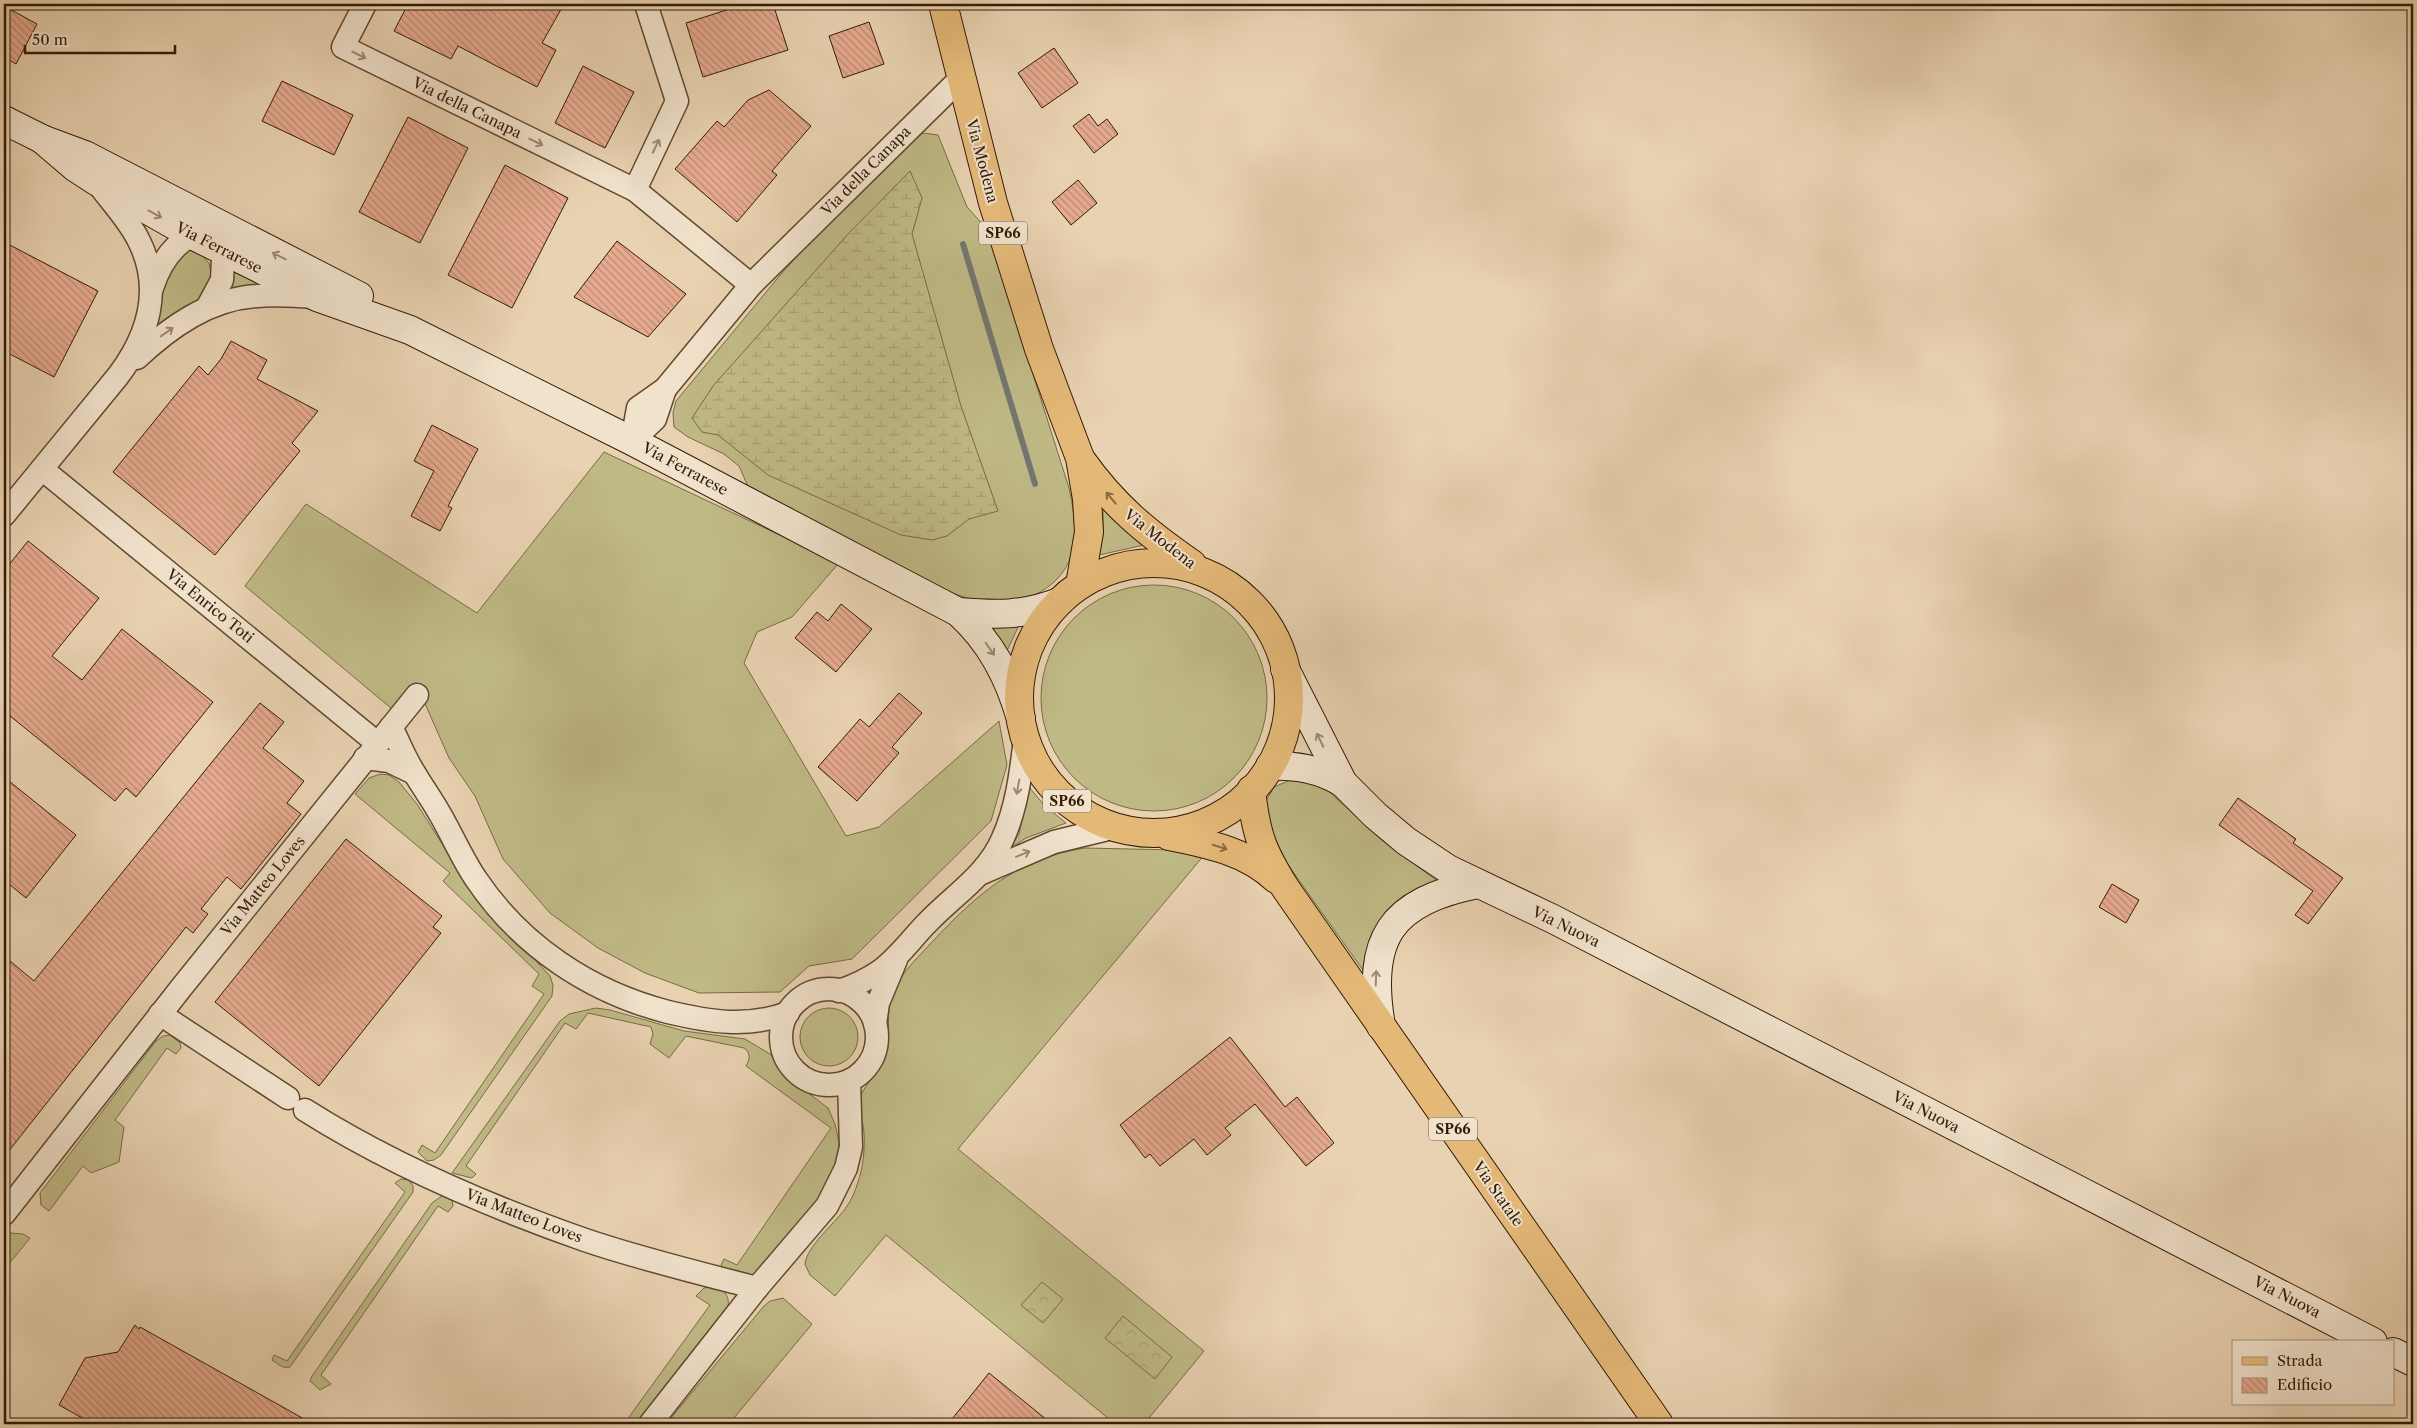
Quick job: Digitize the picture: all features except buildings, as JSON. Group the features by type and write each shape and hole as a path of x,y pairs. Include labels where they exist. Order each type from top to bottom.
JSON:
{"main road":[{"name":"Via Modena","path":"942,4 993,203 1019,288 1080,458 1087,498 1089,532 1080,585"},
{"name":"Via Ferrarese","path":"4,120 42,139 85,155 388,310 410,330"},
{"name":"Via Ferrarese","path":"42,139 76,168 96,181 192,235 316,297 410,330 632,441 958,612 973,625 997,658 1007,676 1023,729"},
{"name":"Via Modena","path":"1080,458 1098,483 1133,521 1203,572"},
{"name":"Via Modena","path":"1146,563 1182,566 1203,572 1222,581 1245,598 1261,616 1273,634 1285,669 1288,704 1285,727 1270,766 1251,790 1235,805 1219,816 1198,825 1155,833 1116,827 1090,817 1070,803 1053,787 1033,758 1023,729 1020,687 1027,654 1046,618 1059,602 1080,585 1107,571 1146,563"},
{"name":"Via Ferrarese","path":"958,612 998,616 1018,614 1059,602"},
{"name":"Via Nuova","path":"1285,669 1343,783"},
{"name":"Via Nuova","path":"1270,766 1287,766 1327,773 1343,783 1406,841 1442,865 1554,920 2369,1340"},
{"name":"Via Statale","path":"1251,790 1256,829 1262,847 1286,889 1659,1424"},
{"name":"Via Statale","path":"1155,833 1217,846 1237,853 1256,863 1286,889"},
{"path":"1381,1026 1376,997 1377,965 1385,938 1392,926 1413,908 1439,894 1478,884"},
{"path":"2394,1352 2413,1362"}],"street":[{"name":"Via della Canapa","path":"366,4 344,47 635,190 751,285"},
{"path":"635,190 677,101 646,4"},
{"name":"Via della Canapa","path":"632,441 638,408 665,389 751,285 960,79"},
{"path":"4,515 132,357 142,337 148,318 149,273 139,240 96,181"},
{"path":"150,295 166,256 198,229 218,224 224,240 222,280 207,308"},
{"path":"118,376 158,338 207,308 223,302 258,296 316,297"},
{"name":"Via Enrico Toti","path":"42,469 378,743"},
{"name":"Via Matteo Loves","path":"4,1214 160,1014 416,694"},
{"path":"786,1058 781,1043 782,1028 788,1013 795,1003 816,991 839,990 868,979 897,957 927,922 979,875 1003,839 1011,816 1018,790 1023,729"},
{"path":"378,743 389,761 414,773"},
{"path":"378,743 414,773 439,811 475,878 502,913 539,947 570,971 629,1000 676,1014 723,1021 756,1022 788,1013"},
{"path":"979,875 1054,842 1116,827"},
{"path":"723,1021 764,1040 786,1058 800,1075 820,1084 835,1085 849,1081 860,1074 869,1063 875,1051 875,1024 878,1003 897,957"},
{"path":"839,990 862,1002 870,1012 875,1024"},
{"name":"Via Matteo Loves","path":"160,1014 297,1104 432,1179 606,1247 756,1288"},
{"path":"650,1424 756,1288 827,1206 846,1168 851,1147 849,1081"},
{"path":"820,1084 832,1099 849,1130"}],"green space":[{"path":"923,133 938,135 967,207 987,229 1072,500 1075,526 1073,550 1069,562 1062,573 1045,589 1030,597 1014,602 986,602 947,591 750,491 739,466 724,454 688,437 674,427 673,413 676,401 781,274 847,201 914,138"},
{"path":"910,171 922,198 912,234 961,406 998,511 969,519 947,536 932,540 901,535 768,475 718,435 702,432 692,418 713,386 849,233"},
{"path":"182,248 197,250 209,263 212,278 205,295 156,327 160,293"},
{"path":"234,263 276,284 224,296"},
{"path":"604,452 839,563 792,617 757,632 744,663 846,836 879,827 999,721 1007,765 991,821 852,959 809,966 780,992 699,993 645,973 598,948 550,913 503,859 475,796 449,758 419,690 392,709 245,586 306,504 477,613"},
{"path":"1103,505 1144,545 1099,555 1103,533"},
{"path":"1154,585 1176,587 1197,594 1217,604 1234,618 1248,635 1258,655 1265,676 1267,698 1265,720 1258,741 1248,761 1234,778 1217,792 1197,802 1176,809 1154,811 1132,809 1111,802 1091,792 1074,778 1060,761 1050,741 1043,720 1041,698 1043,676 1050,655 1060,635 1074,618 1091,604 1111,594 1132,587"},
{"path":"983,623 1020,623 1005,655"},
{"path":"380,774 389,775 399,782 417,804 471,890 550,976 553,985 552,996 441,1155 434,1160 427,1161 418,1152 422,1145 435,1153 544,994 532,986 539,974 443,881 450,873 355,794 369,778"},
{"path":"1295,778 1325,788 1384,842 1439,882 1365,973 1271,841 1263,806 1274,787"},
{"path":"1029,787 1044,805 1066,823 1026,838 1010,848 1019,834"},
{"path":"1085,848 1176,850 1205,854 958,1149 1204,1351 1144,1424 1115,1424 886,1235 835,1296 810,1275 805,1264 811,1250 851,1200 857,1186 864,1145 860,1106 861,1096 885,1058 888,1041 889,1005 895,988 903,975 966,908 1001,880 1039,860"},
{"path":"596,1008 610,1010 684,1031 745,1039 770,1054 795,1083 828,1108 835,1124 839,1143 837,1161 823,1196 753,1279 726,1271 721,1265 724,1259 737,1265 831,1128 746,1066 749,1056 744,1048 686,1036 669,1058 650,1044 653,1034 651,1027 588,1013 576,1029 565,1023 466,1166 476,1174 472,1178 452,1173 560,1021 569,1014"},
{"path":"829,1008 845,1013 853,1021 858,1037 853,1053 845,1061 829,1066 813,1061 805,1053 800,1037 805,1021 813,1013"},
{"path":"170,1035 180,1043 181,1048 176,1054 167,1048 115,1120 124,1127 119,1162 91,1173 83,1166 49,1211 41,1205 40,1193 156,1041 163,1036"},
{"path":"401,1179 409,1180 413,1186 413,1192 290,1367 285,1367 272,1360 274,1355 287,1361 405,1192 395,1183"},
{"path":"442,1196 452,1200 453,1206 448,1212 438,1206 321,1375 331,1384 320,1390 310,1381 312,1376 432,1203"},
{"path":"11,1233 23,1234 30,1238 4,1270 4,1237"},
{"path":"1042,1282 1063,1299 1043,1323 1021,1305"},
{"path":"712,1287 722,1290 727,1296 728,1305 725,1314 635,1424 624,1424 710,1305 696,1296 704,1288"},
{"path":"783,1298 812,1324 729,1424 666,1424 764,1306 770,1301"},
{"path":"1123,1316 1172,1357 1155,1379 1105,1338"}],"waterway":[{"path":"963,244 1035,484"}]}
